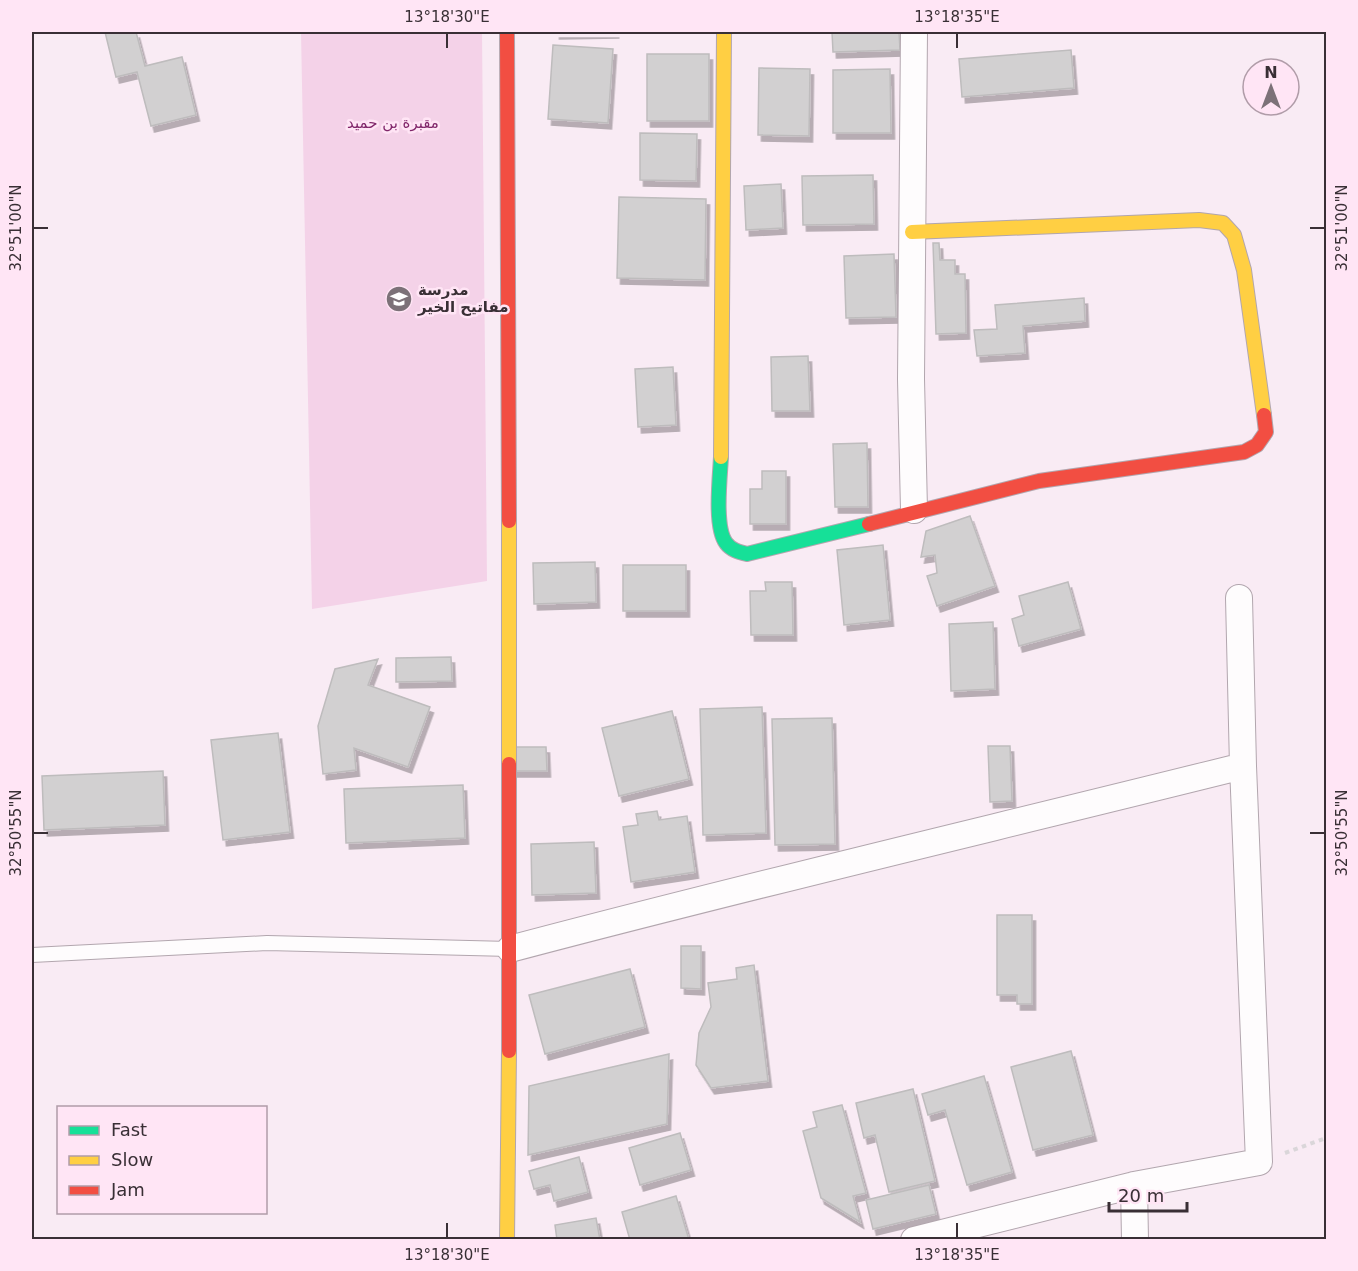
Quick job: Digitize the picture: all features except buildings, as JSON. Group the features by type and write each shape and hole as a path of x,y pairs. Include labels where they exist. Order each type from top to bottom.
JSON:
{"street":[{"path":"507,32 510,949 507,1239"},
{"path":"724,32 721,539 729,550 747,554 914,510 1040,481 1244,452 1257,445 1266,432 1244,270 1234,235 1223,224 1199,220 912,232"},
{"path":"914,32 912,232 914,510"},
{"path":"914,1239 1134,1185 1259,1162 1243,766 1239,598"},
{"path":"510,949 709,896 1243,766"},
{"path":"1134,1185 1135,1239"}],"lane":[{"path":"32,955 267,943 510,949"}],"path":[{"path":"1259,1162 1326,1138"}],"green space":[{"name":"مقبرة بن حميد","path":"301,32 482,32 487,581 312,609"}],"traffic: fast":[{"path":"721,457 720,526 726,543 735,550 747,554 869,524"}],"traffic: slow":[{"path":"721,457 724,32"},
{"path":"912,232 1199,220 1223,223 1234,235 1244,270 1264,415"},
{"path":"509,521 509,764"},
{"path":"507,1240 509,1051"}],"traffic: jam":[{"path":"507,32 509,521"},
{"path":"869,524 1039,481 1244,452 1257,445 1266,432 1264,415"},
{"path":"509,764 509,1051"}],"place":[{"name":"مدرسة مفاتيح الخير","path":"399,299"}]}
